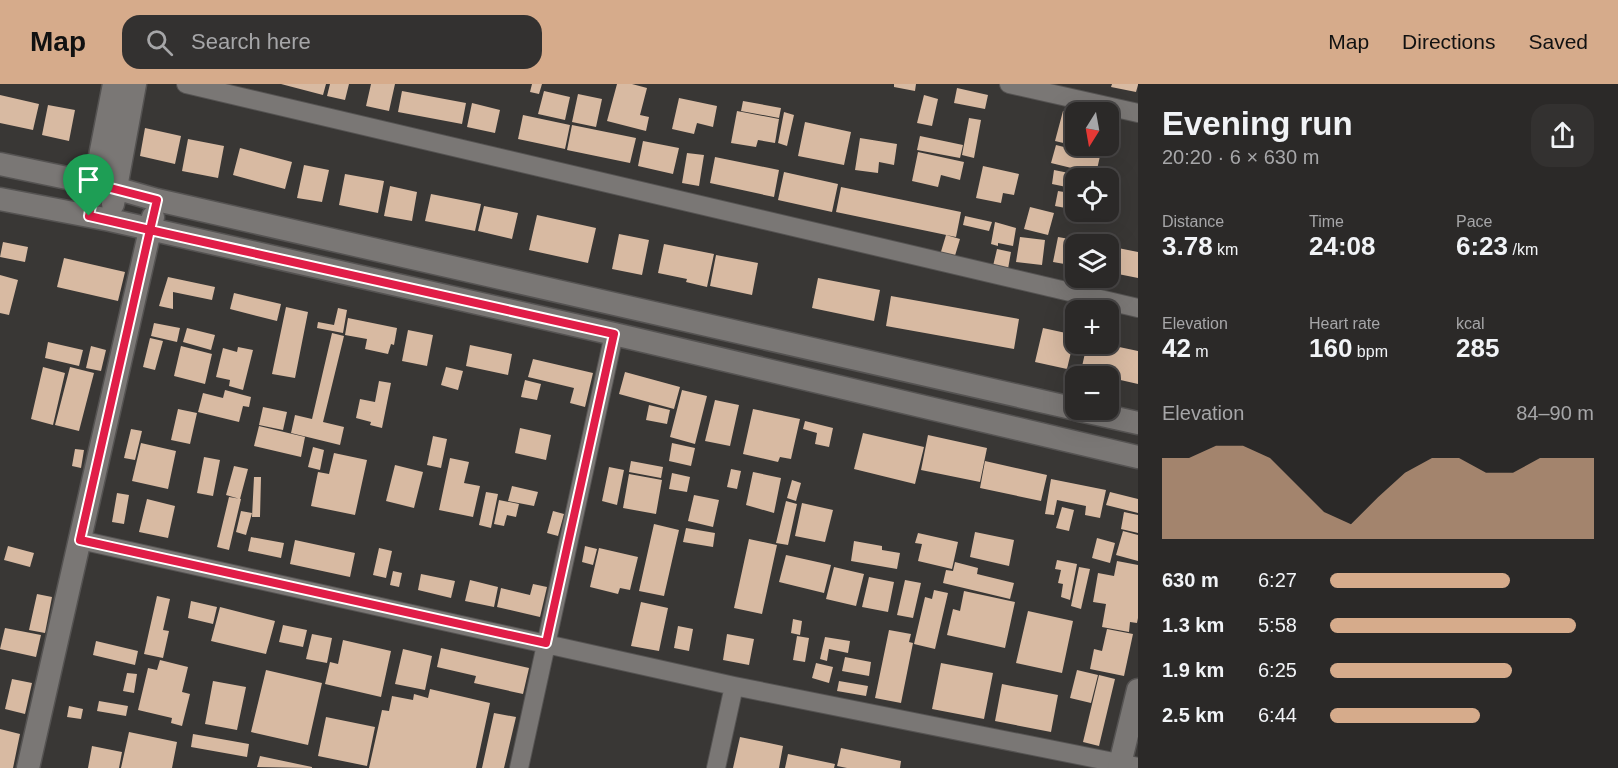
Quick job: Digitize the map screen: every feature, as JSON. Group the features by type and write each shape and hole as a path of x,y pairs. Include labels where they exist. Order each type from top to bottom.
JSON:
{"street":[{"path":"100,218 114,84"},
{"path":"105,186 135,84"},
{"path":"186,84 1138,308"},
{"path":"1009,84 1138,114"},
{"path":"0,164 105,186 157,200 1065,406"},
{"path":"0,199 100,218 614,334 1138,457"},
{"path":"28,768 157,200"},
{"path":"519,768 614,334"},
{"path":"1119,419 1138,423"},
{"path":"80,540 734,686 1126,766 1138,690"},
{"path":"716,768 734,686"}],"building":[{"path":"281,84 326,84 323,95"},
{"path":"330,84 349,84 345,100 327,96"},
{"path":"371,84 395,84 389,111 366,106"},
{"path":"532,84 542,84 539,94 530,92"},
{"path":"617,84 632,84 647,88 640,115 649,117 646,131 607,121"},
{"path":"894,84 916,84 915,91 894,87"},
{"path":"1112,84 1138,85 1136,92 1111,87"},
{"path":"957,88 988,95 985,109 954,103"},
{"path":"402,91 466,103 462,124 398,112"},
{"path":"544,91 570,97 565,120 538,114"},
{"path":"578,94 602,99 596,127 572,122"},
{"path":"0,95 39,104 33,130 0,123"},
{"path":"924,95 938,99 932,126 917,123"},
{"path":"679,98 717,106 713,127 697,123 694,134 672,129"},
{"path":"743,101 781,108 779,118 741,111"},
{"path":"472,103 500,110 495,133 467,127"},
{"path":"48,105 75,110 69,141 42,135"},
{"path":"737,111 779,119 775,143 758,140 756,147 731,143"},
{"path":"1063,111 1065,111 1065,143 1055,141"},
{"path":"784,112 794,115 787,146 778,143"},
{"path":"523,115 570,125 565,149 518,139"},
{"path":"969,118 981,120 974,158 962,155"},
{"path":"805,122 851,132 844,165 798,156"},
{"path":"572,125 636,138 630,163 567,150"},
{"path":"145,128 181,136 175,164 140,156"},
{"path":"920,136 963,145 960,158 917,150"},
{"path":"860,138 897,144 894,165 879,162 878,173 855,170"},
{"path":"188,139 224,146 218,178 182,171"},
{"path":"643,141 679,148 673,174 638,166"},
{"path":"1056,145 1065,147 1065,156 1100,156 1097,168 1071,168 1051,163"},
{"path":"240,148 292,162 285,189 233,175"},
{"path":"918,152 964,162 960,180 941,175 938,187 912,181"},
{"path":"687,153 704,155 699,186 682,183"},
{"path":"715,157 779,170 774,197 710,183"},
{"path":"304,165 329,170 322,202 297,198"},
{"path":"983,166 1019,174 1014,195 1003,193 1001,203 976,198"},
{"path":"1054,170 1065,172 1065,187 1052,184"},
{"path":"784,172 838,184 832,212 778,200"},
{"path":"345,174 384,181 378,213 339,205"},
{"path":"390,186 417,192 412,221 384,216"},
{"path":"841,187 961,212 956,237 836,212"},
{"path":"1058,191 1065,192 1065,208 1055,206"},
{"path":"431,194 481,204 475,231 425,221"},
{"path":"484,206 518,213 512,239 478,231"},
{"path":"1030,207 1054,213 1048,235 1024,229"},
{"path":"537,215 596,228 588,263 529,250"},
{"path":"965,216 992,222 989,231 963,225"},
{"path":"995,222 1016,228 1013,246 991,244"},
{"path":"619,234 649,240 642,275 612,269"},
{"path":"946,235 960,239 954,259 940,255"},
{"path":"1020,237 1045,240 1042,265 1016,262"},
{"path":"1058,237 1065,238 1065,264 1053,262"},
{"path":"3,242 28,247 25,262 0,257"},
{"path":"664,244 714,254 707,287 686,282 687,279 658,273"},
{"path":"1119,248 1138,252 1138,278 1119,274"},
{"path":"997,249 1011,252 1008,269 993,266"},
{"path":"716,255 758,263 752,295 710,286"},
{"path":"64,258 125,272 118,301 57,287"},
{"path":"0,275 18,280 9,315 0,313"},
{"path":"168,277 215,287 212,300 173,292 173,309 159,306"},
{"path":"818,278 880,290 874,321 812,308"},
{"path":"234,293 281,304 277,321 230,309"},
{"path":"891,296 1019,319 1014,349 886,326"},
{"path":"286,307 308,312 295,378 272,374"},
{"path":"338,308 347,310 343,333 317,328 318,322 334,325"},
{"path":"348,318 397,328 394,345 391,344 388,354 365,349 367,339 345,335"},
{"path":"154,323 180,328 177,342 151,336"},
{"path":"187,328 215,335 211,350 183,342"},
{"path":"1043,328 1065,333 1065,354 1071,354 1068,366 1065,366 1065,369 1035,362"},
{"path":"408,330 433,335 427,366 402,361"},
{"path":"332,333 344,336 323,422 344,427 340,445 291,433 295,415 312,419"},
{"path":"150,338 163,341 155,370 143,367"},
{"path":"48,342 83,350 79,366 45,358"},
{"path":"470,345 512,354 508,375 466,366"},
{"path":"91,346 106,350 101,371 86,368"},
{"path":"181,346 212,354 205,384 174,376"},
{"path":"238,347 253,350 243,390 229,386 230,380 216,377 223,348 237,352"},
{"path":"1119,347 1138,351 1138,384 1119,380 1119,366 1082,366 1085,354 1119,354"},
{"path":"533,359 593,373 585,407 570,403 574,388 528,377"},
{"path":"43,367 65,373 53,425 31,419"},
{"path":"70,367 94,373 79,431 55,425"},
{"path":"446,367 463,371 458,390 441,385"},
{"path":"625,372 680,387 674,409 619,394"},
{"path":"525,380 541,384 537,400 521,397"},
{"path":"379,381 391,383 382,428 356,418 360,399 375,402"},
{"path":"225,390 251,397 249,407 243,406 239,422 198,412 203,393 223,398"},
{"path":"682,390 707,396 695,444 670,437"},
{"path":"715,400 739,405 730,446 705,441"},
{"path":"649,405 670,410 667,424 646,420"},
{"path":"263,407 287,412 283,430 259,425"},
{"path":"178,409 197,413 190,444 171,440"},
{"path":"753,409 800,419 791,459 780,457 778,462 743,454"},
{"path":"805,421 833,428 829,447 815,444 817,433 803,429"},
{"path":"259,426 305,437 301,457 254,446"},
{"path":"520,428 551,435 546,460 515,453"},
{"path":"131,429 142,431 135,460 124,458"},
{"path":"863,433 924,447 915,484 854,469"},
{"path":"928,435 987,448 980,482 921,470"},
{"path":"433,436 447,439 441,468 427,465"},
{"path":"141,443 176,451 168,489 132,481"},
{"path":"672,443 695,448 691,466 669,461"},
{"path":"313,447 324,450 320,470 308,467"},
{"path":"75,449 84,450 81,468 72,466"},
{"path":"334,453 367,460 355,515 311,506 318,472 329,474"},
{"path":"204,457 220,460 213,496 197,493"},
{"path":"450,458 469,462 464,483 480,486 473,517 439,510"},
{"path":"631,461 663,467 661,478 629,472"},
{"path":"985,461 1047,475 1041,501 980,488"},
{"path":"395,465 423,472 414,508 386,501"},
{"path":"234,466 248,469 240,499 226,495"},
{"path":"609,467 624,470 617,505 602,501"},
{"path":"731,469 741,471 737,489 727,487"},
{"path":"753,472 781,478 774,513 746,505"},
{"path":"672,473 690,477 687,492 669,489"},
{"path":"629,474 662,480 656,514 623,508"},
{"path":"254,477 261,477 260,517 252,517"},
{"path":"1051,479 1106,490 1100,518 1085,515 1086,506 1057,500 1054,515 1045,514"},
{"path":"792,480 801,483 796,501 787,498"},
{"path":"512,486 538,492 534,506 508,501"},
{"path":"486,492 498,494 491,528 479,525"},
{"path":"1110,492 1138,499 1138,513 1106,505"},
{"path":"117,493 129,495 124,524 112,522"},
{"path":"694,495 719,500 713,527 688,521"},
{"path":"229,497 241,499 229,550 217,547"},
{"path":"147,499 175,506 168,538 139,532"},
{"path":"499,500 519,504 516,517 507,515 504,526 494,524"},
{"path":"786,501 797,504 788,545 776,543"},
{"path":"802,503 833,510 825,542 795,536"},
{"path":"1062,507 1074,510 1069,531 1056,528"},
{"path":"241,511 252,513 246,535 236,532"},
{"path":"553,511 564,514 558,536 547,533"},
{"path":"1124,512 1138,515 1138,533 1121,529"},
{"path":"654,524 679,530 664,596 639,591"},
{"path":"686,528 715,533 713,547 683,542"},
{"path":"1123,531 1138,535 1138,561 1116,555"},
{"path":"975,532 1014,540 1009,566 970,557"},
{"path":"918,533 958,542 952,569 918,561 922,544 915,543"},
{"path":"251,537 284,543 281,558 248,551"},
{"path":"1097,538 1115,543 1110,563 1092,558"},
{"path":"749,539 777,545 762,614 734,608"},
{"path":"295,540 355,553 350,577 290,564"},
{"path":"854,541 882,546 882,550 900,553 897,569 851,561"},
{"path":"8,546 34,553 30,567 4,560"},
{"path":"585,546 597,549 593,565 582,562"},
{"path":"379,548 392,551 386,578 373,575"},
{"path":"599,548 638,557 630,590 620,588 618,594 590,587"},
{"path":"786,555 831,565 824,593 779,582"},
{"path":"1057,560 1077,564 1070,600 1061,597 1063,584 1058,583 1061,570 1055,569"},
{"path":"1117,561 1138,565 1138,618 1137,623 1130,622 1129,632 1102,627 1106,604 1093,602 1098,573 1114,576"},
{"path":"955,562 978,568 977,574 1014,583 1010,599 943,583 946,570 953,571"},
{"path":"834,567 864,574 856,606 826,599"},
{"path":"1079,567 1090,569 1081,609 1071,606"},
{"path":"393,571 402,573 399,587 390,585"},
{"path":"421,574 455,581 451,598 418,590"},
{"path":"869,577 894,582 888,612 862,607"},
{"path":"470,580 498,587 494,607 465,601"},
{"path":"905,580 921,583 913,618 897,615"},
{"path":"533,584 547,587 540,617 497,607 501,588 530,595"},
{"path":"934,590 948,593 935,649 914,644 925,597 932,599"},
{"path":"964,591 1015,602 1005,648 947,635 953,609 960,611"},
{"path":"37,594 52,597 45,633 29,630"},
{"path":"157,596 170,599 163,630 169,631 163,658 144,654"},
{"path":"191,601 217,607 213,624 188,618"},
{"path":"641,602 668,608 659,651 631,646"},
{"path":"220,607 275,621 266,654 211,641"},
{"path":"1028,611 1073,621 1062,673 1016,663"},
{"path":"793,619 802,621 800,635 791,633"},
{"path":"283,625 307,630 303,647 279,642"},
{"path":"678,626 693,629 689,651 674,648"},
{"path":"5,628 41,635 36,657 0,649"},
{"path":"1107,629 1133,634 1124,676 1090,669 1094,649 1102,651"},
{"path":"889,630 911,634 909,642 913,643 901,703 875,698"},
{"path":"312,634 332,638 327,663 306,659"},
{"path":"727,634 754,639 749,665 723,660"},
{"path":"797,636 809,638 805,662 793,660"},
{"path":"825,637 850,641 848,653 829,649 827,661 820,659"},
{"path":"343,640 391,651 381,697 325,684 330,662 338,664"},
{"path":"96,641 138,651 135,665 93,655"},
{"path":"441,648 529,668 523,694 474,683 476,676 437,667"},
{"path":"403,649 432,656 425,690 395,684"},
{"path":"845,657 871,662 869,676 842,671"},
{"path":"160,660 188,667 182,692 190,694 182,726 171,723 172,718 138,710 148,668 157,670"},
{"path":"816,663 833,667 829,683 812,678"},
{"path":"941,663 993,673 984,719 932,709"},
{"path":"266,670 322,683 308,745 251,732"},
{"path":"1077,670 1098,675 1091,703 1070,698"},
{"path":"127,673 137,674 134,693 123,691"},
{"path":"1099,675 1115,679 1099,746 1083,742"},
{"path":"12,679 32,683 25,714 5,709"},
{"path":"213,681 246,687 237,730 205,724"},
{"path":"839,681 868,686 866,696 837,691"},
{"path":"1002,684 1058,695 1051,732 995,721"},
{"path":"430,689 490,703 476,768 369,768 382,710 389,711 392,696 413,700 414,694 428,698"},
{"path":"99,701 128,706 126,716 97,711"},
{"path":"69,706 83,709 81,719 67,717"},
{"path":"494,713 516,717 504,768 482,768"},
{"path":"326,717 375,727 367,766 318,756"},
{"path":"0,729 20,734 13,768 0,768"},
{"path":"129,732 177,742 172,768 121,768"},
{"path":"193,734 249,744 247,757 191,747"},
{"path":"740,737 783,746 779,768 733,768"},
{"path":"92,746 122,752 119,768 88,768"},
{"path":"841,748 901,761 900,768 837,766"},
{"path":"788,754 835,764 834,768 785,768"},
{"path":"260,756 312,767 312,768 257,767"}],"route":[{"path":"89,216 95,184 157,200 150,230 148,242 80,540 546,643 614,334 150,230 110,220 89,216"}]}
